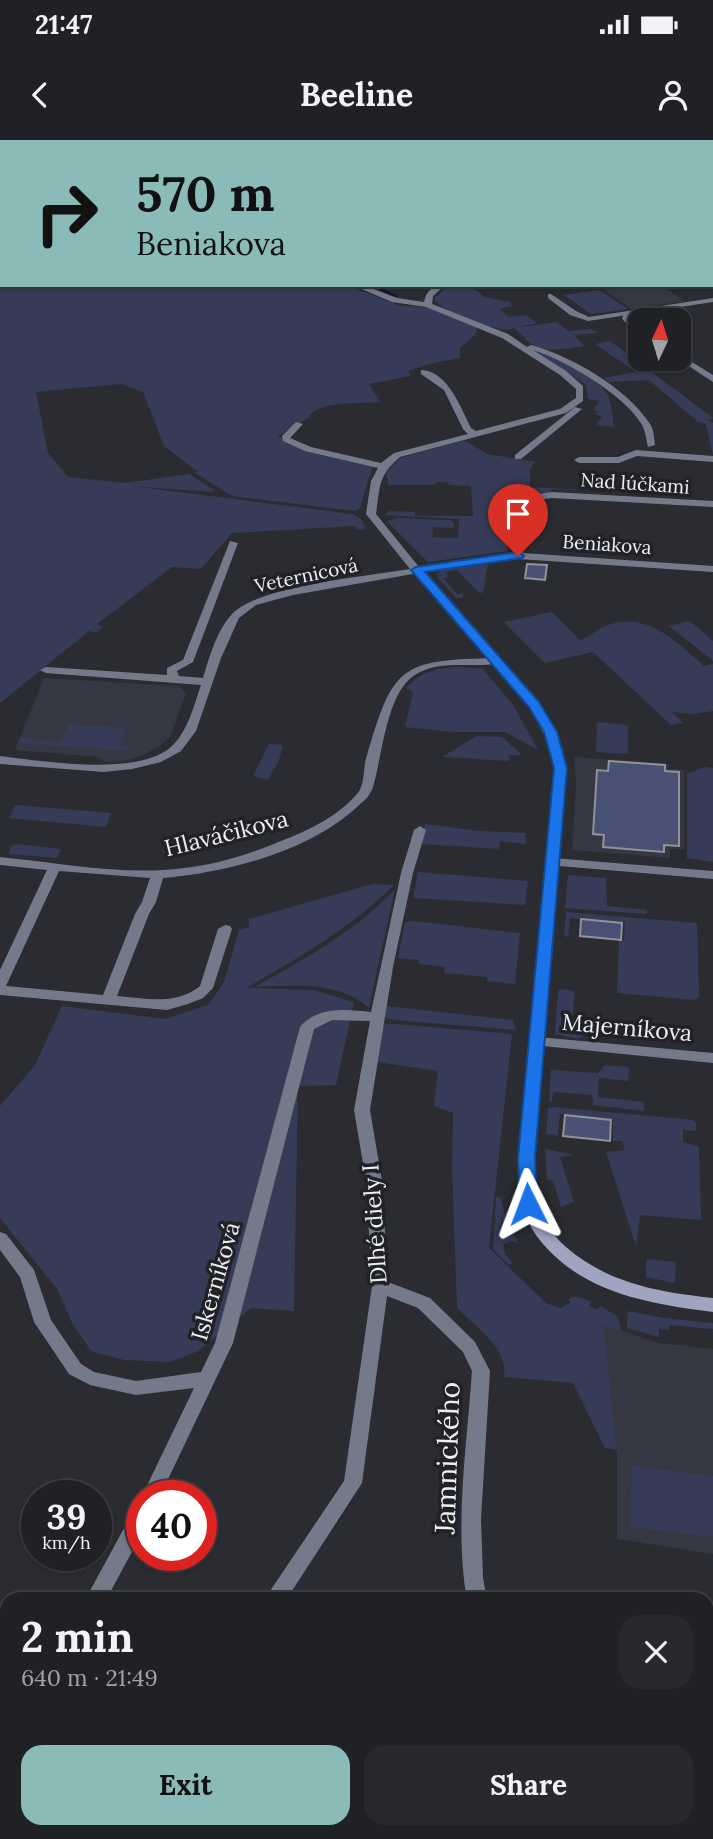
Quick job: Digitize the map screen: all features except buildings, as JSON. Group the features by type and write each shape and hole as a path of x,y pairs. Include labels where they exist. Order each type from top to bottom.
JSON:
{"street":[{"path":"299,424 286,439 308,449 383,466 406,452 563,411 579,399 581,393 577,384 522,346 496,332 428,305 395,300 361,287"},
{"path":"428,305 427,297 439,287"},
{"path":"551,296 573,313 588,319 625,319 713,300"},
{"path":"691,312 713,308"},
{"path":"522,346 554,353 601,382 646,424 651,445"},
{"path":"691,364 713,379"},
{"path":"696,367 713,364"},
{"path":"424,372 448,389 467,429 474,434"},
{"path":"517,457 572,415 582,405 579,399"},
{"path":"579,460 616,460 636,453 713,459"},
{"name":"Majerníkova","path":"383,466 374,489 371,514 537,710 556,748 560,782 526,1182 528,1204 542,1229 572,1263 608,1284 655,1297 713,1305"},
{"name":"Nad lúčkami","path":"518,556 526,504 542,495 713,504"},
{"name":"Veternicová","path":"174,680 172,670 188,662 233,543"},
{"name":"Beniakova","path":"416,570 518,556 713,569"},
{"path":"696,568 713,576"},
{"name":"Veternicová","path":"0,760 112,769 145,764 168,753 188,736 229,627 240,610 292,592 416,570"},
{"name":"Hlaváčikova","path":"0,861 158,874 188,870 259,853 300,839 328,824 351,807 367,789 368,773 391,696 403,677 413,670 435,663 497,661"},
{"path":"47,670 207,684"},
{"name":"Dlhé diely I","path":"279,1592 353,1483 380,1286 374,1181 362,1111 399,907 420,830"},
{"path":"553,862 713,875"},
{"path":"55,866 0,987 167,1005 200,994 206,988 225,929"},
{"name":"Hlaváčikova","path":"108,1000 158,874"},
{"name":"Iskerníková","path":"159,1480 224,1343 307,1027 321,1017 336,1013 377,1017"},
{"name":"Majerníkova","path":"538,1042 713,1058"},
{"path":"0,1238 28,1275 43,1322 75,1369 90,1378 136,1388 206,1379"},
{"name":"Jamnického","path":"380,1286 425,1303 469,1346 481,1371 472,1519 476,1592"},
{"path":"100,1592 126,1544"}],"shaded area":[{"path":"0,287 351,287 398,305 429,308 477,327 476,334 460,348 460,358 408,371 411,376 369,384 380,402 320,408 278,436 306,450 373,465 360,508 355,511 232,496 195,473 198,472 164,446 143,392 121,384 36,392 48,453 68,477 125,483 189,474 214,490 213,492 131,486 352,514 361,519 366,529 357,530 355,526 232,533 201,569 172,567 97,624 103,627 96,633 89,631 0,703"},
{"path":"447,287 472,287 484,297 510,302 512,306 499,309 509,317 526,315 537,323 513,329 499,329 464,317 438,304 434,299"},
{"path":"600,287 664,287 685,301 631,308"},
{"path":"599,290 628,309 591,314 564,295"},
{"path":"557,322 568,331 592,329 598,333 574,335 584,346 553,350 530,343 515,328"},
{"path":"610,341 628,354 628,367 595,344"},
{"path":"531,348 573,366 601,387 610,402 614,427 596,423 602,417 595,414 598,411 593,410 600,401 588,399 586,385"},
{"path":"650,371 713,418 709,420 713,423 713,455 706,424 698,422 649,380 609,382 603,378"},
{"path":"464,440 487,454 535,462 530,469 530,487 606,491 552,489 551,492 530,496 520,505 514,505 509,524 517,525 509,527 507,541 510,541 507,551 428,562 387,521 397,518 450,520 454,523 454,528 433,527 432,537 458,538 459,519 384,515 390,511 415,512 415,516 473,516 471,486 449,485 448,482 436,482 435,485 388,485 386,472 400,458"},
{"path":"488,564 483,593 478,592 457,570 446,572 449,577 443,578 457,594 464,593 462,598 456,598 437,577 443,575 436,575 441,570"},
{"path":"552,612 580,640 604,626 623,622 649,626 661,632 704,666 713,664 713,711 693,714 672,712 683,723 671,725 593,652 545,663 504,622"},
{"path":"690,621 713,641 713,661 669,626"},
{"path":"458,667 483,669 513,705 538,750 505,732 453,732 405,727 413,692 406,688 429,672"},
{"path":"44,678 179,686 186,693 171,735 161,745 143,755 123,761 105,762 98,757 15,750"},
{"path":"597,722 628,725 628,754 596,752"},
{"path":"69,724 126,728 119,745 128,746 126,751 18,743 20,738 60,741"},
{"path":"477,736 502,737 522,755 509,755 509,761 442,757"},
{"path":"269,744 283,745 279,760 268,780 253,776"},
{"path":"574,757 668,764 668,769 684,770 684,849 670,849 670,858 572,850 576,784"},
{"path":"704,767 713,768 713,862 687,858 687,774"},
{"path":"15,805 111,813 106,827 9,818"},
{"path":"425,824 479,831 525,833 526,844 500,841 499,849 420,844"},
{"path":"16,844 61,849 57,858 8,854"},
{"path":"418,872 528,881 525,905 413,898"},
{"path":"568,875 606,878 607,906 647,910 647,914 565,908"},
{"path":"373,884 394,885 342,929 246,988 313,990 354,1002 336,1085 298,1086 294,1311 251,1308 198,1351 171,1362 124,1360 91,1351 72,1323 58,1290 0,1218 0,1106 35,1065 62,1006 165,1019 208,1005 224,982 239,930 249,927 249,919"},
{"path":"395,889 369,1008 357,999 330,989 300,986 255,987 347,931"},
{"path":"566,912 697,923 699,997 693,1000 617,993 619,940 624,940 625,922 570,918 568,937 564,936"},
{"path":"405,922 520,933 515,984 487,981 487,977 444,973 445,967 398,958"},
{"path":"558,991 575,991 572,1019 585,1020 583,1036 578,1039 555,1034"},
{"path":"386,1006 513,1020 516,1030 393,1020 384,1017"},
{"path":"383,1023 512,1034 489,1248 546,1303 560,1308 570,1303 569,1299 580,1297 591,1302 589,1306 597,1310 600,1306 618,1317 621,1330 604,1326 617,1450 605,1448 573,1383 504,1377 504,1367 496,1348 457,1308 452,1167 453,1113 434,1106 438,1071 377,1062"},
{"path":"605,1065 629,1067 628,1081 599,1078 598,1097 644,1102 644,1111 593,1105 592,1095 553,1092 552,1102 549,1101 551,1070 598,1073"},
{"path":"548,1108 693,1120 696,1123 696,1131 683,1130 683,1142 699,1147 701,1220 640,1215 636,1246 606,1152 625,1150 622,1141 613,1141 613,1120 560,1114 558,1135 546,1134"},
{"path":"545,1149 575,1155 560,1157 574,1202 561,1207 553,1181 547,1179"},
{"path":"496,1197 500,1197 507,1222 518,1243 511,1241 503,1244 505,1254 513,1263 509,1265 493,1249"},
{"path":"646,1259 676,1262 675,1283 646,1277"},
{"path":"628,1311 713,1323 713,1329 669,1325 669,1330 659,1329 659,1337 627,1328"},
{"path":"604,1325 659,1343 713,1349 713,1554 617,1539 617,1450"},
{"path":"632,1466 713,1476 713,1537 630,1527"}],"waterway":[{"path":"376,287 396,296"}],"tram line":[{"path":"542,140 566,140"}],"route":[{"path":"518,556 416,570 534,705 550,732 560,768 527,1158 528,1204"}]}
